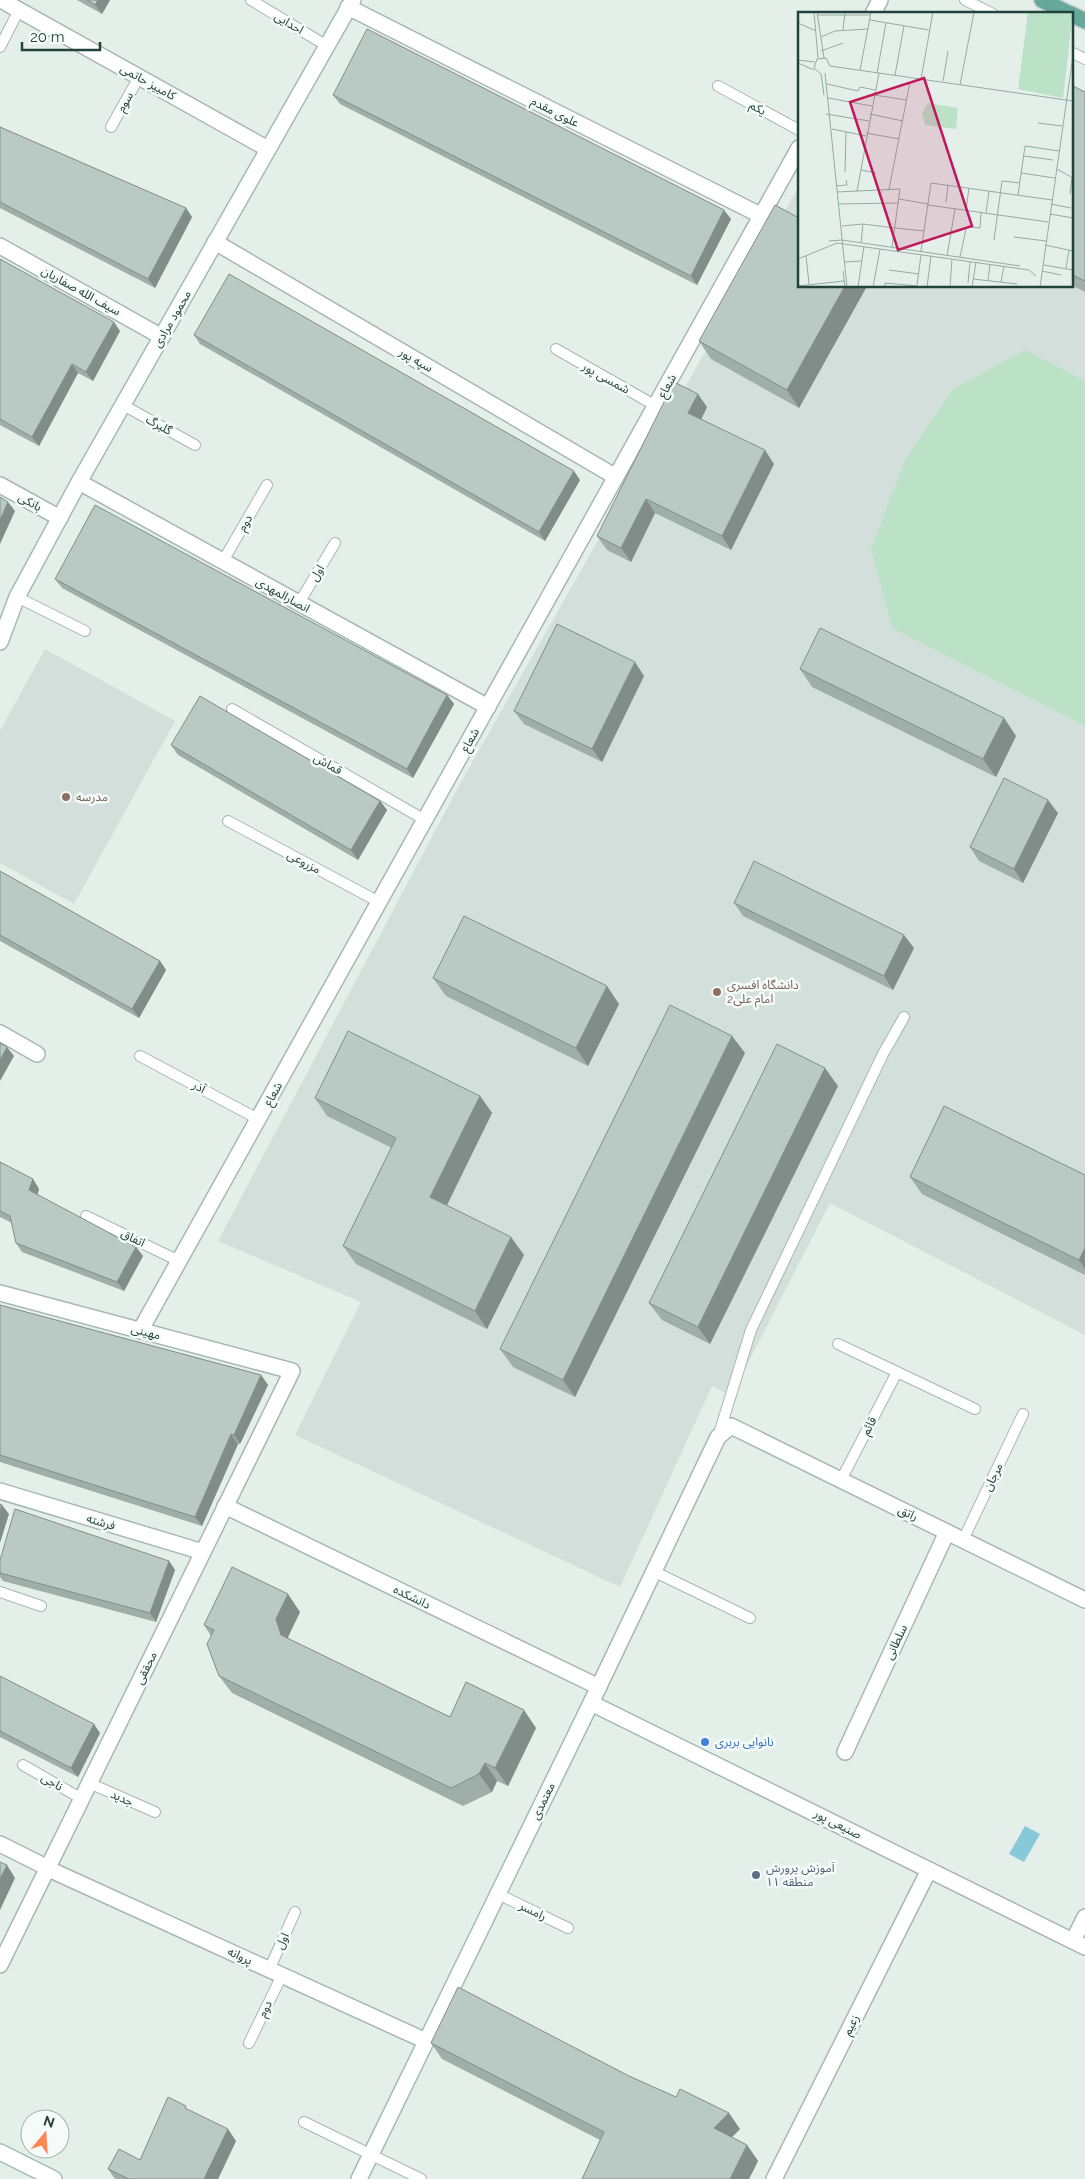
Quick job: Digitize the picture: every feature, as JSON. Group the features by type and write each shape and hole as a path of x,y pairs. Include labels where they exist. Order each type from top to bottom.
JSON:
{"main road":[{"path":"1042,0 1067,12"},
{"path":"1072,14 1085,21"}],"street":[{"name":"کامبیز حاتمی","path":"1,0 268,149"},
{"path":"874,12 880,0"},
{"name":"محمود مرادی","path":"0,642 16,597 79,482 351,4"},
{"name":"علوی مقدم","path":"351,4 762,216"},
{"name":"شعاع","path":"140,1331 798,150"},
{"name":"سپه پور","path":"215,242 616,477"},
{"name":"سیف الله صفاریان","path":"0,246 162,337"},
{"name":"انصارالمهدی","path":"79,482 488,707"},
{"name":"بانکی","path":"0,485 60,518"},
{"path":"0,1033 37,1054"},
{"name":"مهینی","path":"0,1293 292,1371"},
{"name":"محققی","path":"0,1965 50,1869 89,1783 292,1371"},
{"name":"معتمدی","path":"359,2179 655,1572 718,1438 731,1426"},
{"name":"راتق","path":"731,1426 1085,1600"},
{"name":"فرشته","path":"0,1491 20,1502 203,1552"},
{"name":"دانشکده","path":"226,1506 599,1687"},
{"name":"سلطانی","path":"845,1752 947,1532"},
{"name":"صنیعی پور","path":"591,1703 1079,1944"},
{"name":"پروانه","path":"0,1844 50,1869 426,2041"},
{"name":"زعیم","path":"774,2179 929,1870"},
{"path":"1079,1944 1085,1917"},
{"path":"0,2152 54,2179"}],"lane":[{"name":"احدایی","path":"250,0 327,46"},
{"path":"965,0 989,12"},
{"path":"0,47 19,10"},
{"path":"1072,52 1085,59"},
{"name":"سوم","path":"112,127 139,77"},
{"name":"یکم","path":"718,86 798,129"},
{"name":"شمسی پور","path":"556,349 656,406"},
{"name":"گلبرگ","path":"123,405 195,445"},
{"name":"دوم","path":"223,561 267,485"},
{"name":"اول","path":"299,603 335,543"},
{"path":"16,597 86,631"},
{"name":"قماش","path":"232,709 425,820"},
{"name":"مزروعی","path":"228,821 379,902"},
{"path":"718,1438 751,1330 883,1054 904,1017"},
{"name":"آذر","path":"140,1056 258,1119"},
{"name":"اتفاق","path":"86,1216 179,1261"},
{"path":"838,1344 975,1409"},
{"name":"قائم","path":"841,1480 897,1372"},
{"name":"مرجان","path":"963,1540 1023,1414"},
{"path":"655,1572 750,1618"},
{"path":"0,1592 41,1606"},
{"name":"ناجی","path":"23,1765 82,1799"},
{"name":"جدید","path":"89,1783 155,1812"},
{"name":"رامسر","path":"498,1894 568,1928"},
{"name":"اول","path":"275,1972 295,1912"},
{"name":"دوم","path":"249,2043 275,1972"},
{"path":"304,2122 421,2179"}],"shaded area":[{"name":"دانشگاه افسری امام علی2","path":"1072,88 1085,94 1085,1335 830,1203 731,1396 712,1386 620,1587 295,1435 361,1302 218,1241 461,782 798,188 798,288 1072,288"},
{"name":"مدرسه","path":"45,649 175,721 74,904 0,863 0,731"}],"green space":[{"path":"1025,350 1085,381 1085,726 892,628 871,549 905,460 953,389"}],"water":[{"path":"1025,1826 1040,1834 1024,1862 1009,1854"}],"building":[{"path":"87,0 98,0 95,5"},
{"path":"367,29 724,210 691,276 333,95"},
{"path":"1072,86 1085,92 1085,281 1072,274"},
{"path":"0,127 186,208 148,279 0,202"},
{"path":"775,205 798,217 798,288 844,288 787,390 699,341"},
{"path":"0,259 114,322 86,372 72,364 32,437 0,419"},
{"path":"229,274 574,471 539,532 194,335"},
{"path":"674,382 698,394 688,413 765,450 722,536 646,499 621,548 597,536"},
{"path":"0,497 8,502 0,520"},
{"path":"95,505 447,695 407,769 55,579"},
{"path":"557,624 635,662 592,749 514,711"},
{"path":"820,628 1004,718 983,759 800,669"},
{"path":"200,696 380,801 351,850 171,745"},
{"path":"1004,778 1048,800 1014,869 970,847"},
{"path":"754,861 904,935 884,976 734,903"},
{"path":"0,871 160,961 132,1009 0,935"},
{"path":"464,916 607,986 576,1048 433,978"},
{"path":"670,1005 732,1036 563,1380 500,1349"},
{"path":"348,1031 480,1096 430,1197 511,1237 475,1311 343,1246 396,1138 315,1098"},
{"path":"0,1043 7,1047 0,1060"},
{"path":"777,1044 825,1068 698,1327 649,1303"},
{"path":"944,1106 1085,1175 1085,1248 1079,1260 910,1177"},
{"path":"0,1162 33,1179 29,1190 136,1247 117,1282 16,1243 10,1216 0,1211"},
{"path":"0,1305 261,1375 234,1435 231,1434 195,1517 0,1455"},
{"path":"15,1509 169,1561 150,1613 0,1573 0,1560"},
{"path":"232,1567 288,1594 276,1619 281,1635 450,1717 466,1682 524,1710 495,1768 485,1763 479,1774 451,1788 219,1676 207,1644 214,1630 204,1625"},
{"path":"0,1676 94,1724 71,1768 0,1731"},
{"path":"0,1862 7,1865 0,1879"},
{"path":"458,1987 629,2076 676,2097 680,2089 729,2113 714,2128 747,2145 730,2179 582,2179 604,2132 431,2043"},
{"path":"168,2097 186,2106 185,2108 228,2129 204,2179 129,2179 108,2169 119,2149 140,2160"}],"place":[{"name":"مدرسه","path":"66,797"},
{"name":"دانشگاه افسری امام علی2","path":"717,992"},
{"name":"نانوایی بربری","path":"705,1742"},
{"name":"آموزش پرورش منطقه ۱۱","path":"756,1875"}]}
